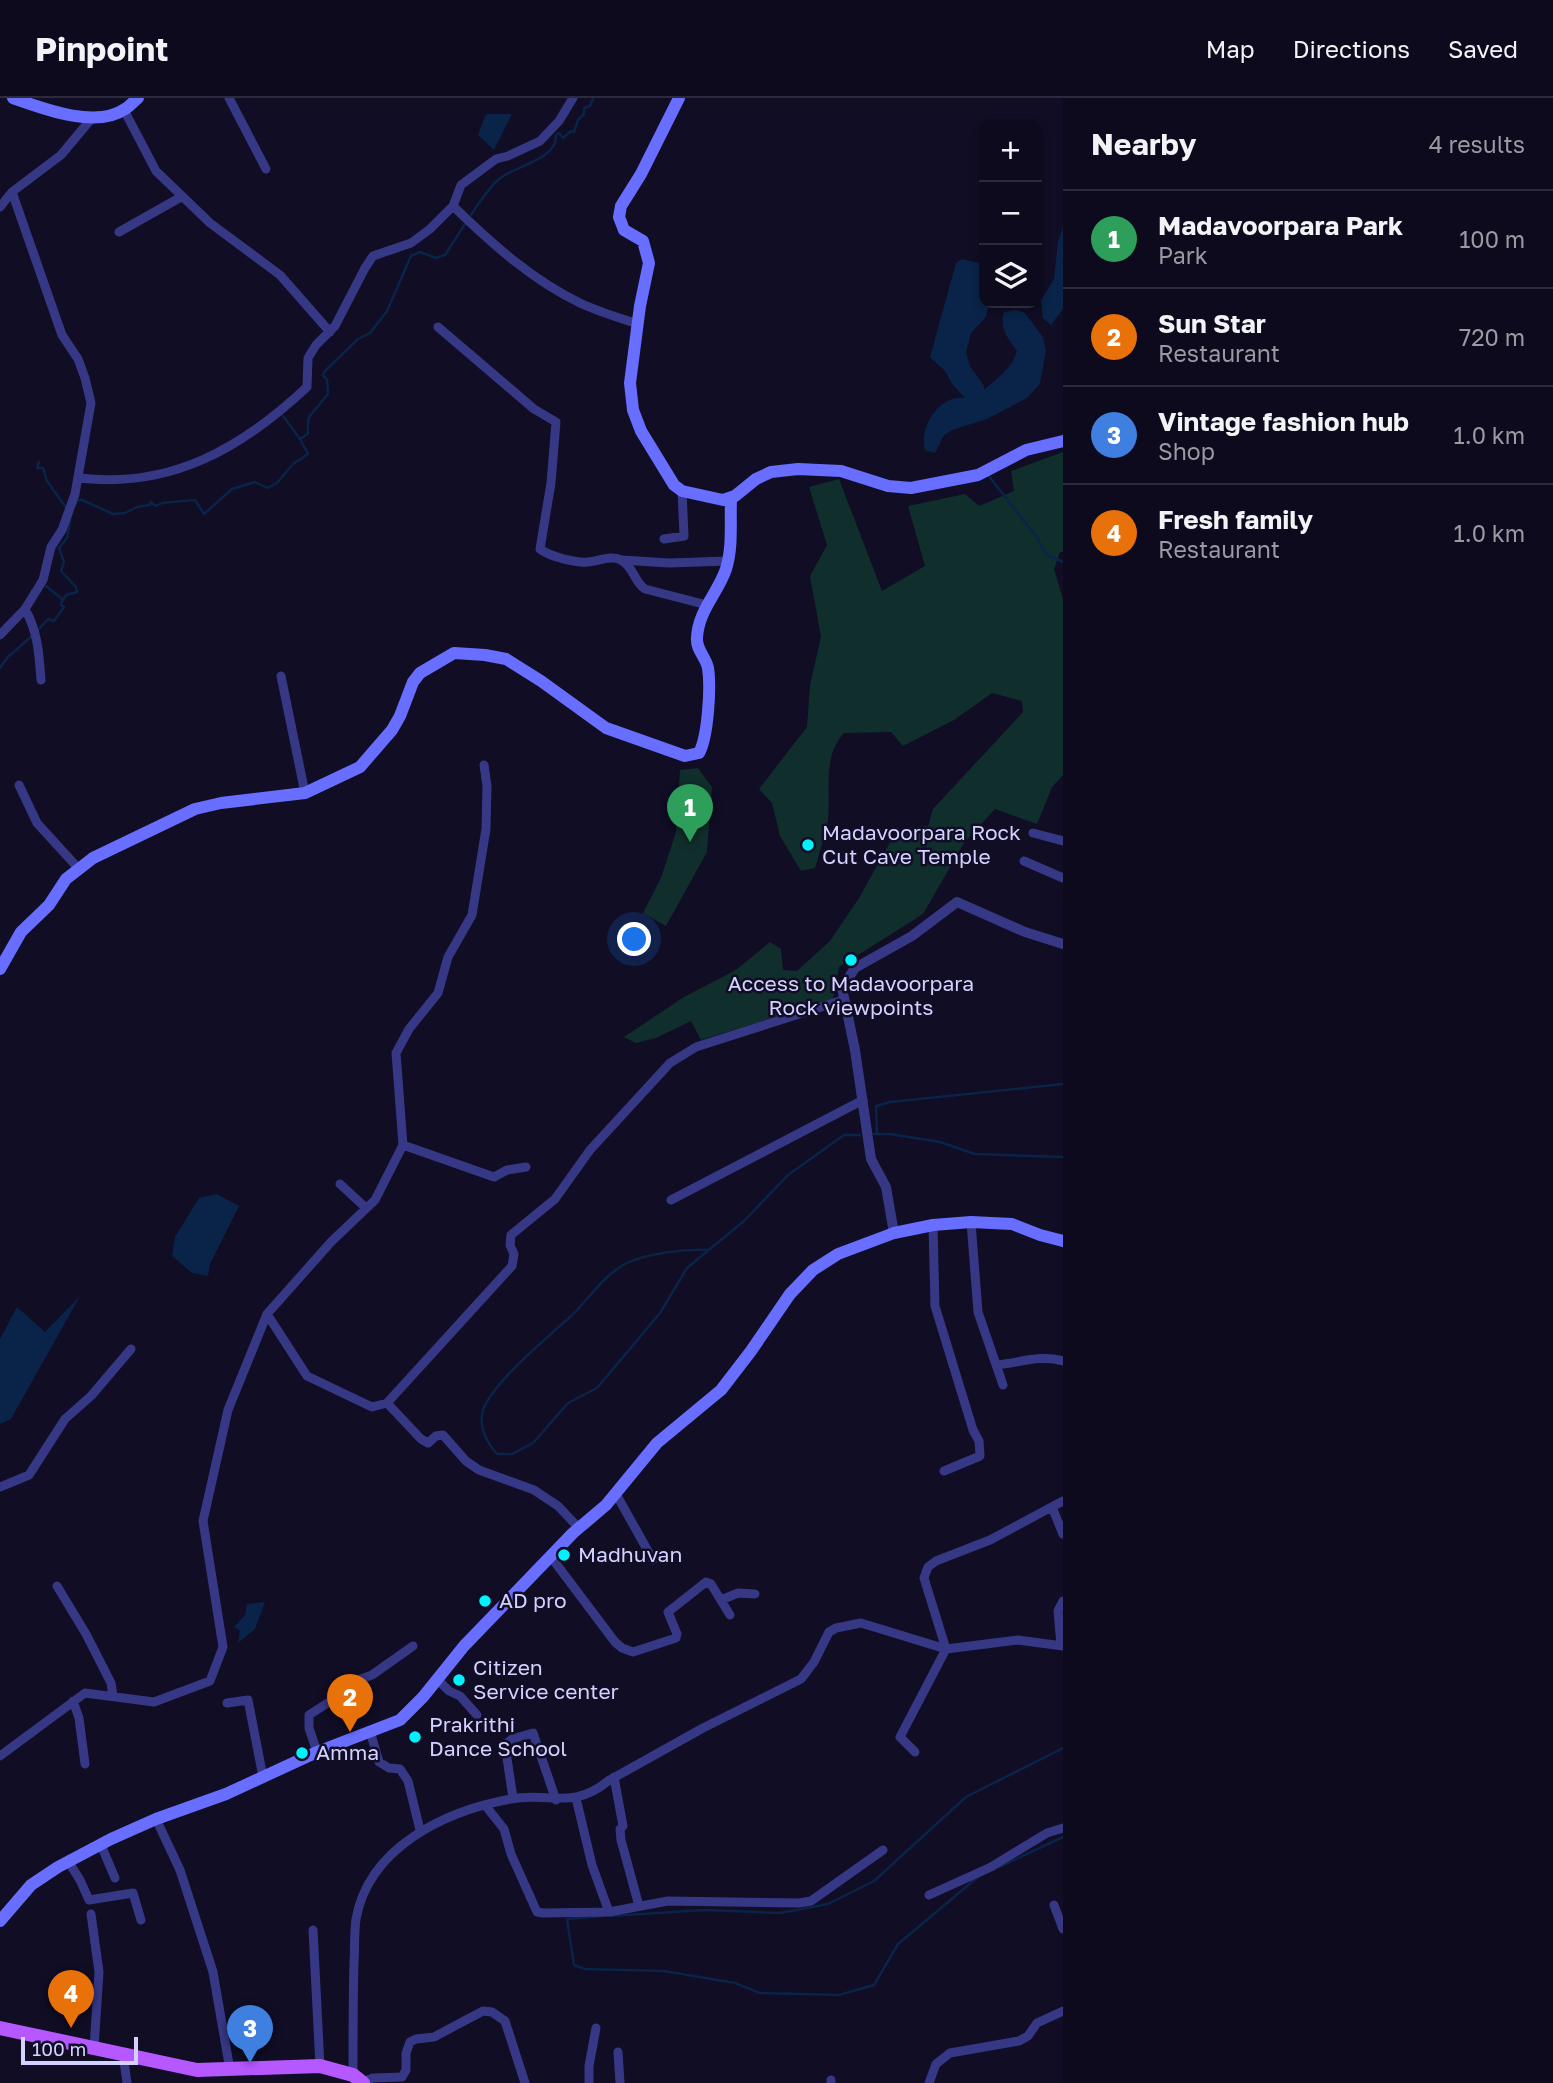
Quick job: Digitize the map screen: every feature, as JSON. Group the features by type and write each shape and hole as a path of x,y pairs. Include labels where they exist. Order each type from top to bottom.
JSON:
{"main road":[{"path":"13,98 43,109 92,118 124,110 136,99"},
{"path":"679,98 641,174 621,206 619,217 624,230 643,241 647,253 648,274 630,383 633,410 641,431 670,480 682,491 723,500 731,499 756,479 771,472 798,469 841,471 888,486 911,488 978,475 1026,450 1063,441"},
{"path":"0,969 21,932 35,921 66,879 78,868 124,842 195,809 221,803 305,793 360,766 396,723 413,681 419,673 454,653 506,659 606,728 685,756 699,753 705,732 708,668 697,640 699,623 728,561 731,499"},
{"path":"0,1921 31,1885 68,1861 156,1819 226,1794 317,1752 400,1720 464,1646 579,1528 616,1494 657,1443 721,1390 790,1294 813,1270 838,1254 894,1233 933,1225 971,1222 1012,1224 1063,1241"},
{"path":"0,2028 197,2070 320,2066 359,2080"}],"street":[{"path":"229,98 266,169"},
{"path":"79,478 119,481 151,477 208,459 244,438 288,405 307,387 308,358 316,345 330,332 373,256 411,243 430,229 453,206 461,185 496,159 540,141 559,121 573,98"},
{"path":"124,110 156,172 210,223 279,275 330,332"},
{"path":"0,207 12,192 61,155 92,118"},
{"path":"0,635 25,609 43,580 51,547 67,518 79,478 90,403 85,377 78,359 62,335 12,192"},
{"path":"119,232 181,197"},
{"path":"453,206 491,243 561,293 638,324"},
{"path":"438,327 534,409 556,422 551,483 540,549 547,554 586,562 614,558 669,564 728,561"},
{"path":"664,539 684,536 682,491"},
{"path":"622,560 632,569 637,584 645,589 707,605"},
{"path":"25,609 38,639 41,680"},
{"path":"281,676 305,793"},
{"path":"0,1755 85,1693 154,1702 209,1681 223,1647 203,1521 228,1410 267,1314 331,1242 375,1200 403,1145 396,1053 410,1029 438,993 448,957 472,915 486,829 487,786 484,765"},
{"path":"19,785 37,823 78,868"},
{"path":"1033,833 1063,841"},
{"path":"1024,861 1063,878"},
{"path":"894,1233 886,1187 871,1158 842,988 855,968 912,936 957,902 1025,932 1063,944"},
{"path":"267,1314 307,1377 372,1407 387,1403 512,1266 514,1254 510,1245 511,1235 555,1199 590,1150 670,1063 696,1047 843,1000"},
{"path":"671,1200 863,1100"},
{"path":"403,1145 494,1177 507,1170 526,1167"},
{"path":"340,1184 366,1208"},
{"path":"971,1222 978,1312 1003,1385"},
{"path":"933,1225 935,1306 973,1430 979,1441 979,1455 944,1471"},
{"path":"0,1487 29,1475 65,1419 91,1396 131,1349"},
{"path":"996,1365 1032,1358 1054,1358 1063,1361"},
{"path":"387,1403 421,1439 428,1443 440,1434 466,1461 479,1470 534,1490 558,1506 579,1528"},
{"path":"616,1494 653,1560"},
{"path":"915,1752 900,1737 946,1649 924,1578 928,1567 936,1561 990,1540 1063,1501"},
{"path":"1052,1507 1063,1534"},
{"path":"551,1557 615,1642 633,1652 676,1638 677,1634 668,1612 704,1583 709,1583 730,1615"},
{"path":"57,1586 111,1683 113,1696"},
{"path":"721,1600 738,1593 755,1594"},
{"path":"525,2083 505,2021 492,2012 482,2011 434,2037 410,2042 406,2053 406,2070 402,2077 359,2080 356,1919 369,1880 391,1854 420,1830 485,1805 513,1798 556,1800 594,1793 614,1777 801,1679 814,1662 829,1632 836,1628 861,1623 946,1649 1018,1640 1062,1646 1058,1611 1063,1601"},
{"path":"317,1752 309,1728 309,1715 340,1695 355,1681 372,1675 413,1646"},
{"path":"438,1679 449,1691 460,1696 477,1716"},
{"path":"227,1703 248,1700 263,1777"},
{"path":"73,1701 79,1718 85,1764"},
{"path":"370,1731 379,1762 389,1768 400,1769 408,1781 420,1830"},
{"path":"513,1798 505,1745 512,1739 533,1732 556,1800"},
{"path":"614,1777 623,1826 620,1829 621,1840 639,1906"},
{"path":"576,1798 592,1865 609,1912"},
{"path":"485,1805 504,1829 511,1854 537,1912 609,1912 668,1901 811,1901 883,1850"},
{"path":"156,1819 180,1870 213,1972 230,2070"},
{"path":"929,1895 991,1867 1047,1833 1063,1828"},
{"path":"101,1845 115,1878"},
{"path":"68,1861 89,1900 133,1893 141,1920"},
{"path":"1054,1905 1063,1929"},
{"path":"91,1913 99,1972 94,2048"},
{"path":"313,1930 320,2066"},
{"path":"929,2083 936,2064 950,2053 1019,2041 1028,2036 1037,2023 1063,2011"},
{"path":"589,2083 589,2066 596,2028"},
{"path":"618,2052 620,2083"},
{"path":"123,2054 127,2083"}],"green space":[{"path":"1063,452 1063,552 1060,552 1054,569 1063,599 1063,775 1052,787 1037,824 995,809 964,843 923,914 839,967 833,999 701,1040 691,1021 656,1038 636,1043 624,1037 684,997 736,970 770,942 781,949 783,970 797,971 830,941 859,898 892,839 911,827 928,826 933,809 1023,712 1022,701 992,693 954,720 903,746 891,732 844,733 837,742 830,763 828,819 815,868 801,871 780,836 772,803 759,789 807,727 810,685 821,637 810,576 827,545 809,487 839,479 882,591 925,566 908,506 965,494 979,506 1014,491 1011,471"},
{"path":"698,768 712,787 707,852 666,926 643,913 661,878 676,832 680,770"}],"water":[{"path":"486,114 512,114 494,150 478,135"},
{"path":"1063,227 1063,309 1051,325 1043,318 1042,298 1054,279 1058,241"},
{"path":"962,259 979,263 979,308 988,308 986,317 971,333 966,352 970,366 984,390 1008,368 1017,351 1004,328 1004,312 1024,312 1043,337 1046,350 1040,384 1027,398 987,419 952,430 944,435 935,453 925,450 928,422 947,401 965,398 952,384 946,372 930,357 956,263"},
{"path":"217,1194 239,1206 210,1264 208,1276 192,1273 172,1256 175,1237 199,1198"},
{"path":"80,1296 11,1419 0,1424 0,1339 17,1307 45,1332"},
{"path":"265,1602 255,1629 238,1643 240,1631 234,1627 245,1615 247,1604"}],"waterway":[{"path":"471,215 498,180 550,151 559,133 563,138 571,131 574,132 578,120 584,114 584,108 590,106 593,98"},
{"path":"321,402 328,394 327,380 323,375 325,371 358,339 370,333 387,311 411,256 420,252 436,258 445,255 465,224"},
{"path":"75,506 77,500 82,500 113,514 125,513 150,505 151,502 156,506 195,500 204,514 232,489 255,482 267,488 277,483 293,464 308,454 300,439 308,434 310,417 320,404"},
{"path":"283,416 300,439"},
{"path":"39,462 37,468 43,468 47,481 67,509"},
{"path":"988,475 1036,536 1046,554 1063,562"},
{"path":"61,603 66,595 77,592 76,587 61,571 64,562 59,548 67,538 71,515"},
{"path":"46,586 62,599"},
{"path":"38,630 48,619 54,621 64,607 61,605"},
{"path":"0,668 8,657 33,635"},
{"path":"877,1134 876,1106 890,1102 1063,1084"},
{"path":"874,1134 940,1142 975,1154 1063,1157"},
{"path":"709,1250 699,1250 689,1250 654,1254 625,1264 603,1281 571,1316 509,1373 489,1399 483,1410 482,1422 487,1439 497,1454 512,1454 533,1443 568,1403 597,1388 660,1313 687,1268 744,1221 788,1175 844,1135 860,1135"},
{"path":"610,1916 704,1910 780,1913 828,1904 874,1881 966,1797 1063,1748"},
{"path":"999,1867 1063,1837"},
{"path":"603,1916 567,1919 574,1965 585,1969 664,1971 735,1983 760,1993 839,1995 874,1985 898,1944 978,1877"}],"place":[{"name":"Madavoorpara Park","path":"690,842"},
{"name":"Madavoorpara Rock Cut Cave Temple","path":"808,845"},
{"name":"Access to Madavoorpara Rock viewpoints","path":"851,960"},
{"name":"Madhuvan","path":"564,1555"},
{"name":"AD pro","path":"485,1601"},
{"name":"Citizen Service center","path":"459,1680"},
{"name":"Sun Star","path":"350,1732"},
{"name":"Prakrithi Dance School","path":"415,1737"},
{"name":"Amma","path":"302,1753"},
{"name":"Fresh family","path":"71,2028"},
{"name":"Vintage fashion hub","path":"250,2063"}]}
